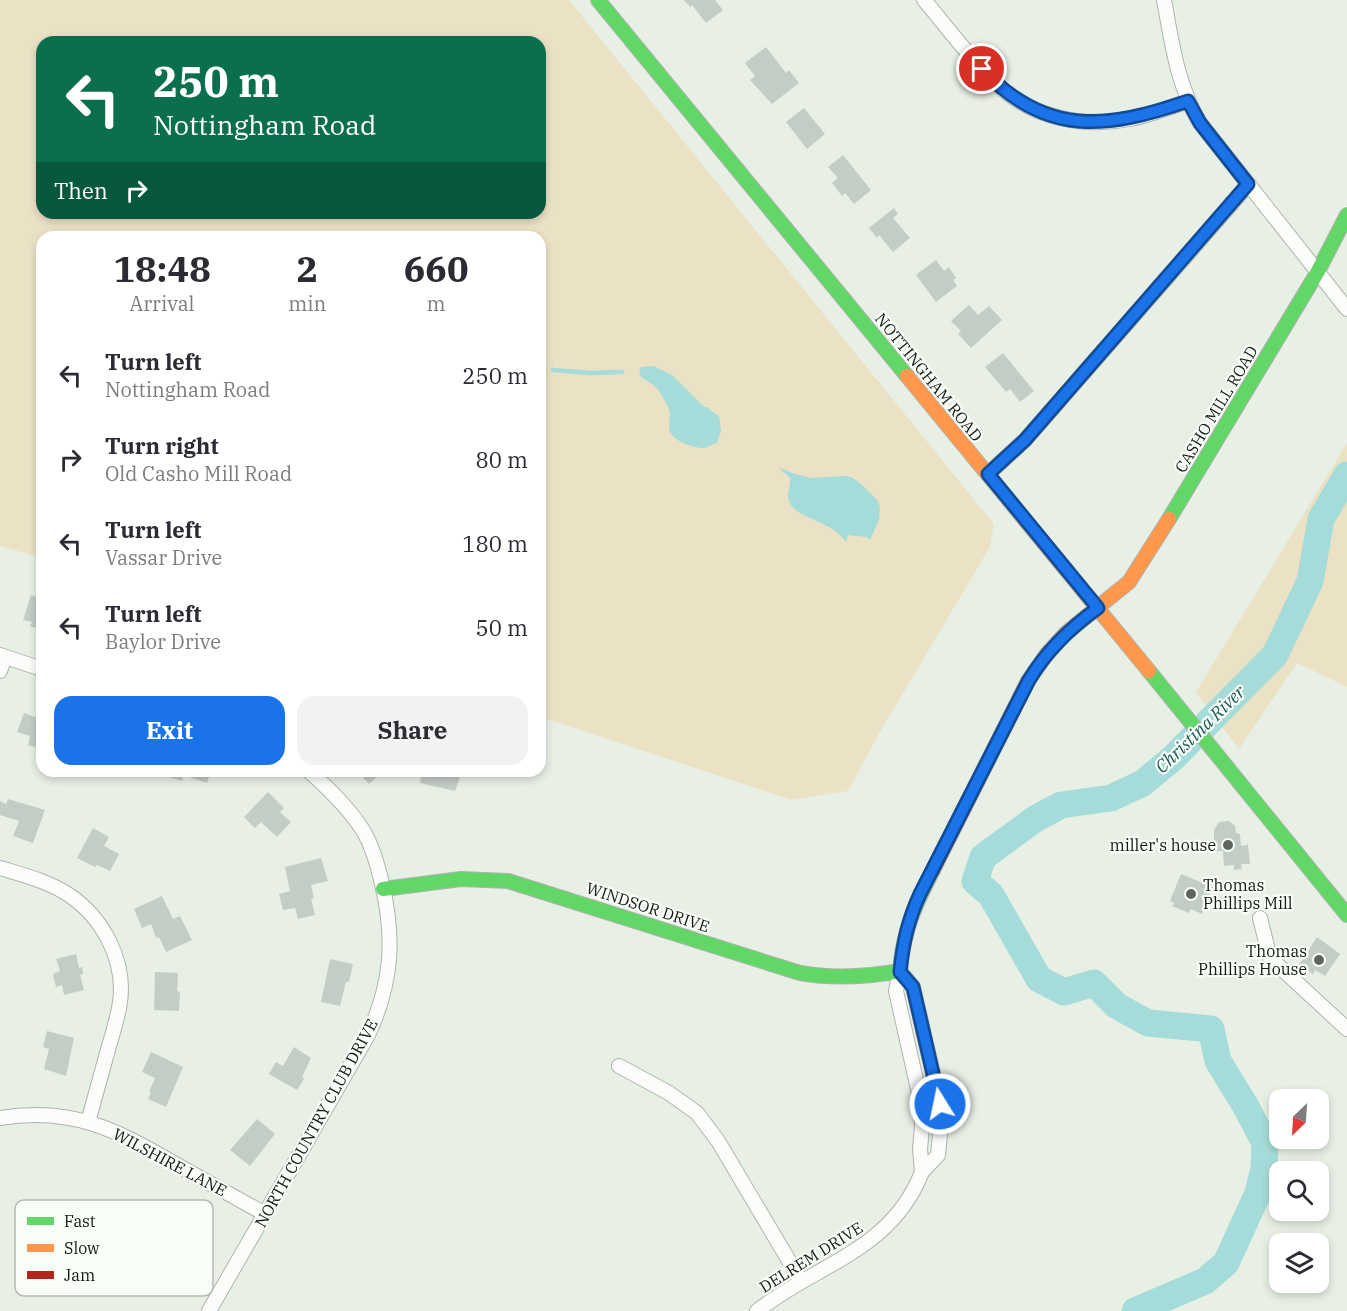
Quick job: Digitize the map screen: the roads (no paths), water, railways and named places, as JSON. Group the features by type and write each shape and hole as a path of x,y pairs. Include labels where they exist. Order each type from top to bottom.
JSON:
{"street":[{"name":"NOTTINGHAM ROAD","path":"598,0 1347,915"},
{"path":"924,0 997,85 1033,109 1071,120 1115,121 1156,112 1188,101"},
{"path":"1164,0 1176,64 1188,101 1200,123 1347,309"},
{"path":"988,474 1025,440 1248,184"},
{"name":"CASHO MILL ROAD","path":"1098,608 1121,591 1135,575 1317,273 1347,215"},
{"name":"DELREM DRIVE","path":"922,1172 920,1098 896,991 902,945 912,911 1029,680 1057,642 1098,608"},
{"path":"0,671 2,656 36,667"},
{"name":"NORTH COUNTRY CLUB DRIVE","path":"210,1311 356,1057 377,1015 388,975 389,924 383,889 371,847 364,832 342,803 315,777"},
{"path":"0,868 52,886 69,895 96,919 107,935 114,953 119,971 121,1000 88,1122"},
{"name":"WINDSOR DRIVE","path":"383,889 466,877 499,880 538,889 800,973 845,979 900,972"},
{"path":"1260,918 1270,958 1347,1029"},
{"name":"DELREM DRIVE","path":"757,1311 880,1233 896,1218 908,1202 922,1172 938,1155 940,1104 913,987 900,972"},
{"path":"619,1066 669,1093 696,1113 718,1140 801,1281"},
{"name":"WILSHIRE LANE","path":"0,1118 34,1114 71,1118 105,1127 144,1146 265,1214"}],"water":[{"path":"654,366 672,375 704,407 708,407 719,416 721,431 717,443 700,448 685,444 672,436 669,430 670,413 667,404 656,387 639,374 641,367"},
{"path":"778,467 812,478 843,476 851,477 860,483 878,501 880,508 879,520 870,540 866,537 848,535 846,542 832,529 799,512 788,498 790,478"}],"waterway":[{"path":"553,370 591,373 622,372"},
{"name":"Christina River","path":"1135,1311 1205,1281 1226,1263 1258,1193 1264,1168 1265,1143 1218,1061 1211,1029 1148,1023 1117,1006 1094,983 1064,992 1039,979 991,895 975,881 983,857 1035,819 1061,805 1111,798 1143,783 1173,758 1275,655 1310,581 1321,519 1347,475"}],"place":[{"name":"miller's house","path":"1228,845"},
{"name":"Thomas Phillips Mill","path":"1191,894"},
{"name":"Thomas Phillips House","path":"1319,960"}]}
